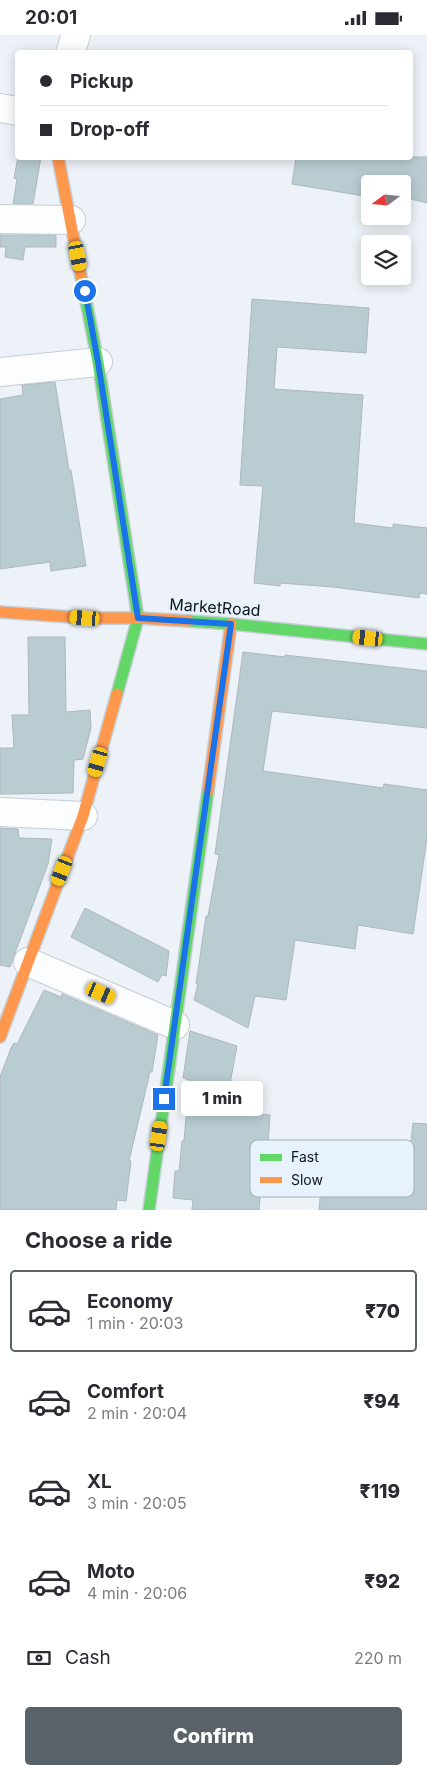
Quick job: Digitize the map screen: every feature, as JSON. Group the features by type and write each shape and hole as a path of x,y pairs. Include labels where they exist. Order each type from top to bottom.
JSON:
{"street":[{"path":"71,50 75,35"},
{"path":"0,108 15,110"},
{"path":"0,1037 83,816 138,618 98,362 59,160"},
{"path":"0,219 72,221"},
{"path":"0,372 98,362"},
{"name":"MarketRoad","path":"0,612 85,618 138,618 231,624 427,644"},
{"path":"149,1210 231,624"},
{"path":"0,811 83,816"},
{"path":"28,962 175,1025"}],"building":[{"path":"413,157 427,157 427,203 411,199 411,175 361,175 361,196 292,184 296,160 413,160"},
{"path":"17,160 40,160 33,204 13,204 17,179 14,178"},
{"path":"0,235 56,235 56,247 25,247 23,260 5,257 6,247 0,247"},
{"path":"252,299 369,308 366,353 277,347 274,389 363,395 354,523 393,528 393,524 427,528 427,594 420,593 419,598 333,587 280,583 280,586 254,583 263,486 240,485"},
{"path":"55,382 86,566 51,571 50,562 0,569 0,399 23,395 22,385"},
{"path":"28,637 65,637 66,712 90,710 91,728 83,759 74,760 73,793 0,794 0,748 14,748 12,715 29,715"},
{"path":"243,652 427,671 427,728 272,711 263,771 383,788 384,784 427,790 427,838 413,934 358,925 355,949 295,940 286,1000 255,996 248,1028 194,1000 198,984 196,984 206,916 208,916 219,855 215,854"},
{"path":"0,828 18,829 19,838 52,839 48,864 10,967 0,965"},
{"path":"85,908 169,951 166,976 162,975 158,982 71,937"},
{"path":"44,990 61,997 62,994 158,1035 152,1072 150,1072 129,1161 131,1161 126,1201 117,1200 116,1210 0,1210 0,1077 11,1048 14,1043 17,1044"},
{"path":"190,1031 237,1046 225,1111 270,1115 268,1140 250,1140 250,1197 260,1197 259,1210 192,1210 193,1200 173,1198 175,1171 179,1171 182,1141 184,1141 189,1080 183,1078"},
{"path":"413,1123 427,1124 427,1210 319,1210 320,1197 414,1197 414,1140 411,1140"}],"traffic: fast":[{"path":"81,276 98,362 138,618 117,694"},
{"path":"189,621 427,644"},
{"path":"149,1210 208,791"}],"traffic: slow":[{"path":"59,160 81,276"},
{"path":"0,612 85,618 138,618 189,621"},
{"path":"208,791 231,624"},
{"path":"0,1037 83,816 117,694"}],"route":[{"path":"85,291 138,618 231,624 164,1099"}]}
